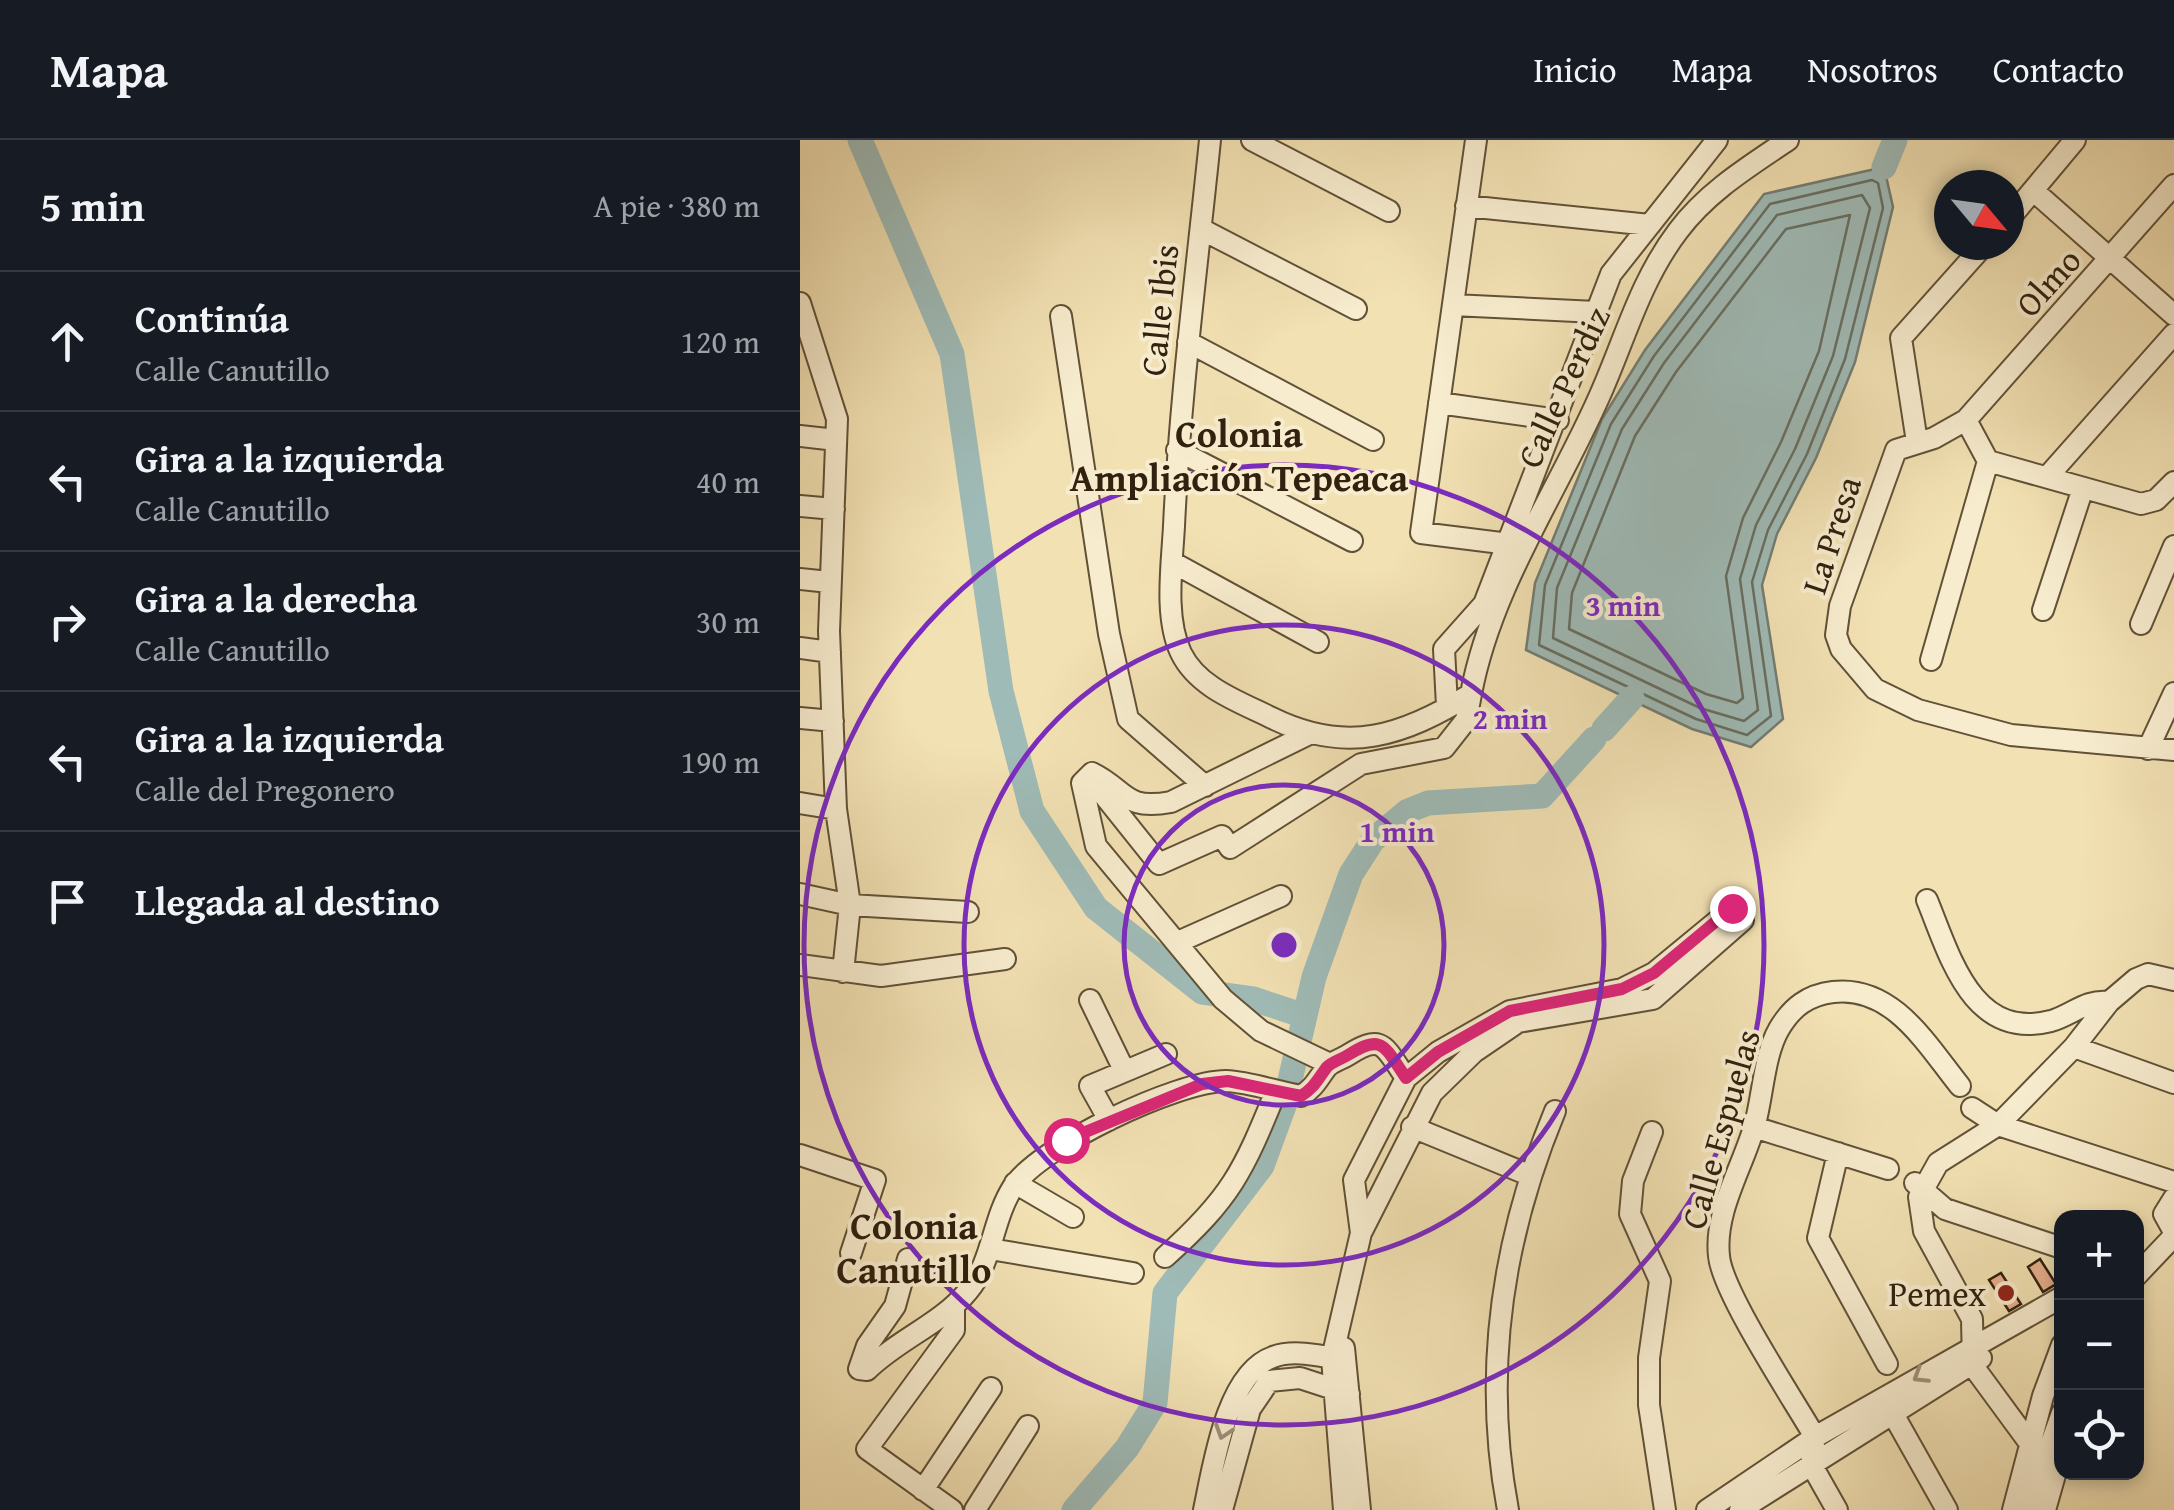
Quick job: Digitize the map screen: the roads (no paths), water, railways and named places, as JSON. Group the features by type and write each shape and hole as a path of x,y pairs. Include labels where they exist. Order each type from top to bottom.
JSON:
{"street":[{"name":"Calle Ibis","path":"1210,140 1177,450 1172,562 1173,626 1190,669 1227,696 1307,735 1372,737 1414,725 1459,700"},
{"path":"1252,140 1389,211"},
{"path":"1476,140 1421,532 1509,544"},
{"name":"Calle Perdiz","path":"1459,700 1444,649 1484,604 1611,274 1717,140"},
{"name":"Calle Perdiz","path":"1459,700 1476,669 1519,560 1599,398 1645,281 1679,229 1728,179 1787,140"},
{"path":"2024,203 2075,140"},
{"name":"Olmo","path":"1966,420 2112,260 2174,184"},
{"path":"2034,192 2174,315"},
{"path":"1466,206 1650,224"},
{"path":"1201,229 1356,309"},
{"path":"1931,660 1988,461 1966,420 1916,442 1901,338 1971,260"},
{"path":"800,302 810,361 837,419 829,582 836,809 850,905 843,972"},
{"path":"1452,305 1596,312"},
{"path":"1061,316 1109,634 1128,720 1204,786"},
{"path":"2048,476 2174,334"},
{"path":"1188,342 1373,440"},
{"path":"1439,403 1558,420"},
{"path":"800,436 836,440"},
{"name":"La Presa","path":"1916,442 1896,450 1840,606 1836,635 1841,650 1875,689 1918,710 2011,735 2096,740 2148,749"},
{"path":"1177,450 1352,541"},
{"path":"1988,461 2141,504 2156,500 2174,482"},
{"path":"2043,610 2083,488"},
{"path":"800,506 834,509"},
{"path":"2141,624 2174,546"},
{"path":"1172,562 1318,642"},
{"path":"800,579 829,582"},
{"path":"800,648 830,652"},
{"path":"2174,693 2148,749 2174,750"},
{"path":"1089,776 1154,862 1162,864 1222,836 1230,848 1361,764 1444,748 1466,720 1459,700"},
{"path":"800,718 833,721"},
{"path":"1307,735 1171,802 1148,806 1126,800 1098,775 1089,776 1082,783 1096,846 1223,999 1241,1018 1294,1050 1329,1063"},
{"path":"800,803 836,809"},
{"path":"800,894 850,905 968,912"},
{"path":"1183,948 1281,896"},
{"path":"1927,900 1958,974 1986,1012 2007,1021 2033,1024 2052,1020 2096,1000 2109,1002"},
{"path":"1344,1510 1339,1359 1361,1233 1432,1093 1474,1052 1518,1022 1653,999 1743,920 1732,908 1654,973 1622,989 1510,1011 1438,1052 1406,1078 1354,1180 1361,1233"},
{"path":"800,965 881,976 1004,959"},
{"path":"1916,1184 1938,1164 1998,1124 2074,1047 2109,1002 2148,974 2174,980"},
{"name":"Calle Espuelas","path":"1815,1436 1725,1279 1718,1258 1718,1236 1754,1127 1777,1032 1792,1010 1813,994 1844,990 1869,994 1892,1006 1960,1086"},
{"path":"1090,1000 1124,1070"},
{"path":"952,1510 867,1449 977,1279 1003,1203 1015,1183 1066,1140 1202,1084 1228,1081 1301,1096 1315,1088 1329,1063 1364,1042 1376,1042 1406,1078"},
{"path":"2074,1047 2174,1083"},
{"path":"1109,1120 1090,1086 1166,1054"},
{"path":"1164,1257 1211,1216 1232,1190 1277,1092"},
{"path":"1972,1108 1998,1124 2174,1182"},
{"path":"1508,1510 1500,1469 1497,1346 1501,1290 1529,1174 1556,1111"},
{"path":"1412,1126 1529,1174"},
{"path":"1754,1127 1888,1169"},
{"path":"1652,1132 1633,1180 1630,1214 1660,1280 1649,1358 1649,1405 1664,1510"},
{"path":"1838,1153 1818,1238 1887,1364"},
{"path":"800,1155 874,1180 851,1253"},
{"path":"1015,1183 1073,1217"},
{"path":"1916,1184 1945,1209 2054,1245"},
{"path":"1916,1184 1921,1223 1972,1319 1974,1366 2031,1445"},
{"path":"2144,1267 2174,1234 2164,1214 2174,1198"},
{"path":"990,1249 1133,1272"},
{"path":"908,1260 895,1306 867,1346 859,1369 866,1370 885,1351 955,1315"},
{"path":"1707,1510 1815,1436 1974,1342 2006,1331 2057,1300"},
{"path":"1740,1510 1974,1366 2006,1331"},
{"path":"1204,1510 1219,1441 1244,1381 1273,1356 1339,1359"},
{"path":"2014,1510 2054,1371"},
{"path":"1222,1510 1259,1391 1269,1382 1285,1377 1340,1391"},
{"path":"924,1490 991,1388"},
{"path":"1340,1391 1360,1510"},
{"path":"1893,1414 1947,1510"},
{"path":"975,1510 1028,1426"},
{"path":"2027,1510 2054,1435"},
{"path":"1815,1436 1811,1464 1837,1510"},
{"path":"2045,1510 2054,1478"},
{"path":"2059,1510 2068,1480"}],"water":[{"path":"1884,167 1893,207 1855,362 1816,458 1777,534 1762,585 1783,719 1751,747 1692,729 1526,650 1535,583 1602,419 1645,350 1764,194"}],"waterway":[{"path":"860,140 952,354 1001,691 1032,811 1096,908 1202,992 1253,999 1305,1016"},
{"path":"1884,167 1895,140"},
{"path":"1604,729 1632,698"},
{"path":"1074,1510 1127,1448 1155,1403 1165,1293 1262,1166 1284,1106 1314,977 1351,874 1373,840 1408,811 1428,803 1542,796 1594,739"}],"place":[{"name":"Pemex","path":"2006,1293"}],"district":[{"name":"Colonia Ampliación Tepeaca","path":"1239,455"},
{"name":"Colonia Canutillo","path":"914,1247"}]}
